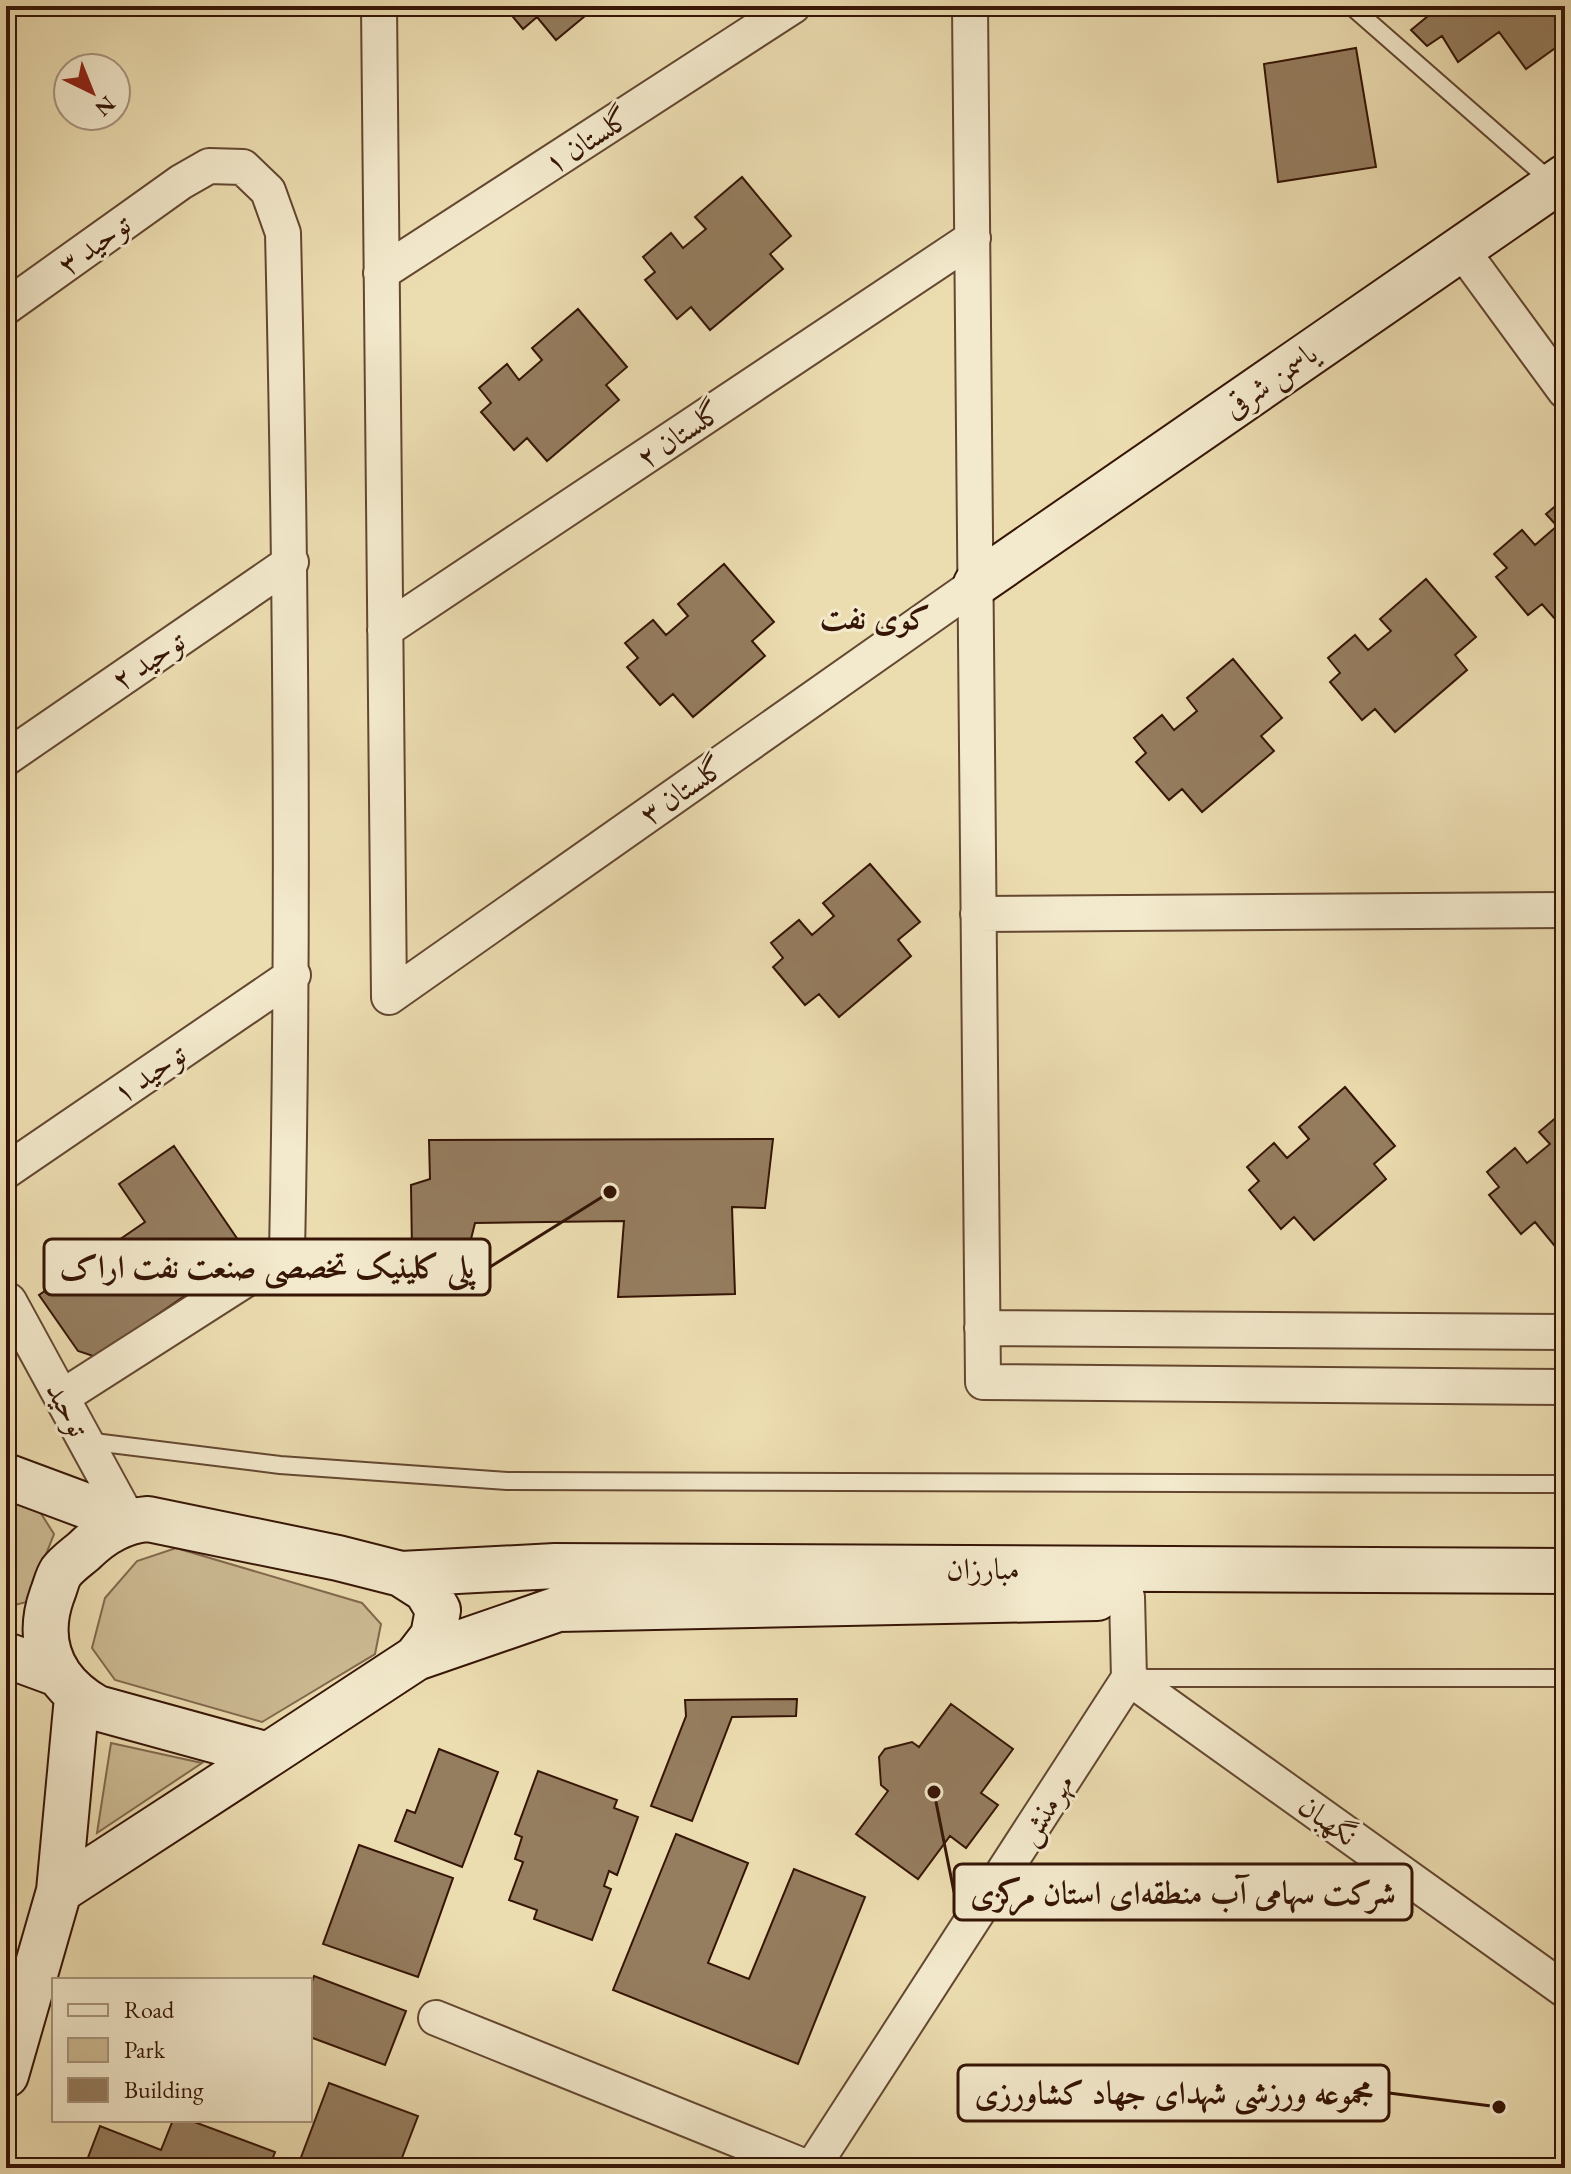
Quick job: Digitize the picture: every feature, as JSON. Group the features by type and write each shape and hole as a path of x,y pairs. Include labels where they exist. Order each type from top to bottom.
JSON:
{"street":[{"path":"379,6 385,630"},
{"name":"گلستان ۱","path":"381,273 793,6"},
{"path":"970,6 983,1382 1565,1387"},
{"name":"توحید ۳","path":"6,307 181,182 209,166 243,167 268,191 283,233 291,562 293,975 287,1253 62,1397"},
{"name":"یاسمن شرقی","path":"976,584 1560,181"},
{"name":"گلستان ۲","path":"385,630 973,238"},
{"path":"1461,249 1565,391"},
{"name":"توحید ۲","path":"6,758 291,562"},
{"name":"گلستان ۳","path":"385,630 389,997 976,584"},
{"path":"978,914 1565,910"},
{"name":"توحید ۱","path":"6,1171 293,975"},
{"name":"توحید","path":"6,1299 128,1521"},
{"path":"982,1328 1565,1332"},
{"path":"6,1476 128,1521"},
{"path":"6,2075 59,1891 67,1685 46,1647 46,1623 47,1610 61,1572 96,1539 128,1521 148,1519 401,1574 426,1590 438,1610 433,1636 416,1658 59,1891"},
{"name":"مبارزان","path":"401,1574 555,1566 1565,1571"},
{"path":"1127,1597 1129,1678"},
{"name":"مبارزان","path":"416,1658 558,1609 1127,1597 1565,1602"},
{"path":"6,1655 67,1685 97,1708 268,1755"},
{"name":"نگهبان","path":"1129,1678 1565,1990"},
{"name":"مهرمنش","path":"810,2168 1129,1678"},
{"path":"436,2018 810,2168"}],"lane":[{"path":"1351,6 1560,181"},
{"path":"85,1441 280,1465 507,1481 1565,1484"},
{"path":"1129,1678 1565,1678"}],"green space":[{"path":"6,1493 35,1504 54,1534 27,1602 6,1607"},
{"path":"176,1548 362,1603 381,1624 375,1654 262,1722 115,1680 92,1648 105,1598 137,1561"},
{"path":"111,1743 202,1763 97,1833"}],"building":[{"path":"504,6 597,6 556,40 537,17 523,29"},
{"path":"1430,6 1565,6 1565,41 1526,69 1499,32 1458,62 1442,36 1427,46 1411,30 1434,11"},
{"path":"1356,48 1376,167 1278,182 1264,64"},
{"path":"742,177 791,236 770,254 783,269 710,330 691,307 677,319 645,280 655,272 643,257 671,233 683,248 706,229 695,217"},
{"path":"578,309 627,367 606,385 619,400 547,461 527,438 514,450 481,412 491,403 479,388 507,364 519,380 542,360 532,348"},
{"path":"1565,498 1565,625 1562,627 1542,604 1528,615 1496,577 1507,568 1494,554 1522,530 1535,545 1557,526 1546,514"},
{"path":"724,564 774,622 752,641 765,656 693,717 673,694 660,705 627,667 638,658 625,643 653,620 666,635 688,616 678,604"},
{"path":"1426,579 1476,637 1455,655 1467,670 1395,732 1375,709 1362,720 1330,682 1340,673 1328,658 1355,635 1368,650 1391,631 1380,619"},
{"path":"1233,659 1282,718 1261,736 1274,751 1202,812 1182,789 1169,800 1136,762 1146,753 1134,738 1162,715 1174,730 1197,711 1187,698"},
{"path":"870,864 920,922 898,940 911,956 839,1017 819,994 805,1005 773,967 783,958 771,943 799,920 812,935 834,916 823,903"},
{"path":"1345,1087 1395,1146 1374,1164 1386,1179 1314,1240 1294,1217 1281,1229 1249,1190 1259,1181 1247,1167 1274,1143 1287,1158 1309,1139 1299,1127"},
{"path":"1565,1110 1565,1236 1554,1245 1535,1222 1521,1234 1489,1195 1499,1187 1487,1172 1515,1148 1527,1163 1550,1144 1539,1132"},
{"path":"773,1139 765,1208 732,1207 735,1294 618,1297 624,1221 475,1223 468,1251 445,1286 412,1252 411,1185 430,1179 429,1140"},
{"path":"174,1146 247,1253 96,1357 78,1351 39,1295 145,1222 119,1184"},
{"path":"797,1699 796,1716 732,1717 692,1821 651,1806 686,1716 685,1700"},
{"path":"951,1704 1013,1749 981,1793 998,1805 966,1848 950,1836 918,1879 856,1834 888,1791 881,1785 879,1757 885,1749 912,1742 919,1747"},
{"path":"439,1749 498,1772 462,1867 395,1841 407,1810 415,1813"},
{"path":"538,1771 617,1800 614,1808 638,1817 617,1875 609,1871 604,1886 611,1889 592,1940 534,1919 537,1910 509,1900 523,1862 515,1859 522,1837 515,1834"},
{"path":"676,1834 748,1863 708,1963 749,1979 794,1869 865,1897 798,2064 613,1990"},
{"path":"359,1845 453,1878 418,1977 323,1944"},
{"path":"314,1976 406,2011 385,2065 312,2038"},
{"path":"329,2083 418,2116 398,2168 297,2168"},
{"path":"172,2122 194,2122 275,2152 269,2168 84,2168 100,2126 161,2150"}],"place":[{"name":"پلی کلینیک تخصصی صنعت نفت اراک","path":"610,1192"},
{"name":"شرکت سهامی آب منطقه‌ای استان مرکزی","path":"934,1792"},
{"name":"مجموعه ورزشی شهدای جهاد کشاورزی","path":"1499,2107"}],"district":[{"name":"کوی نفت","path":"875,618"}]}
